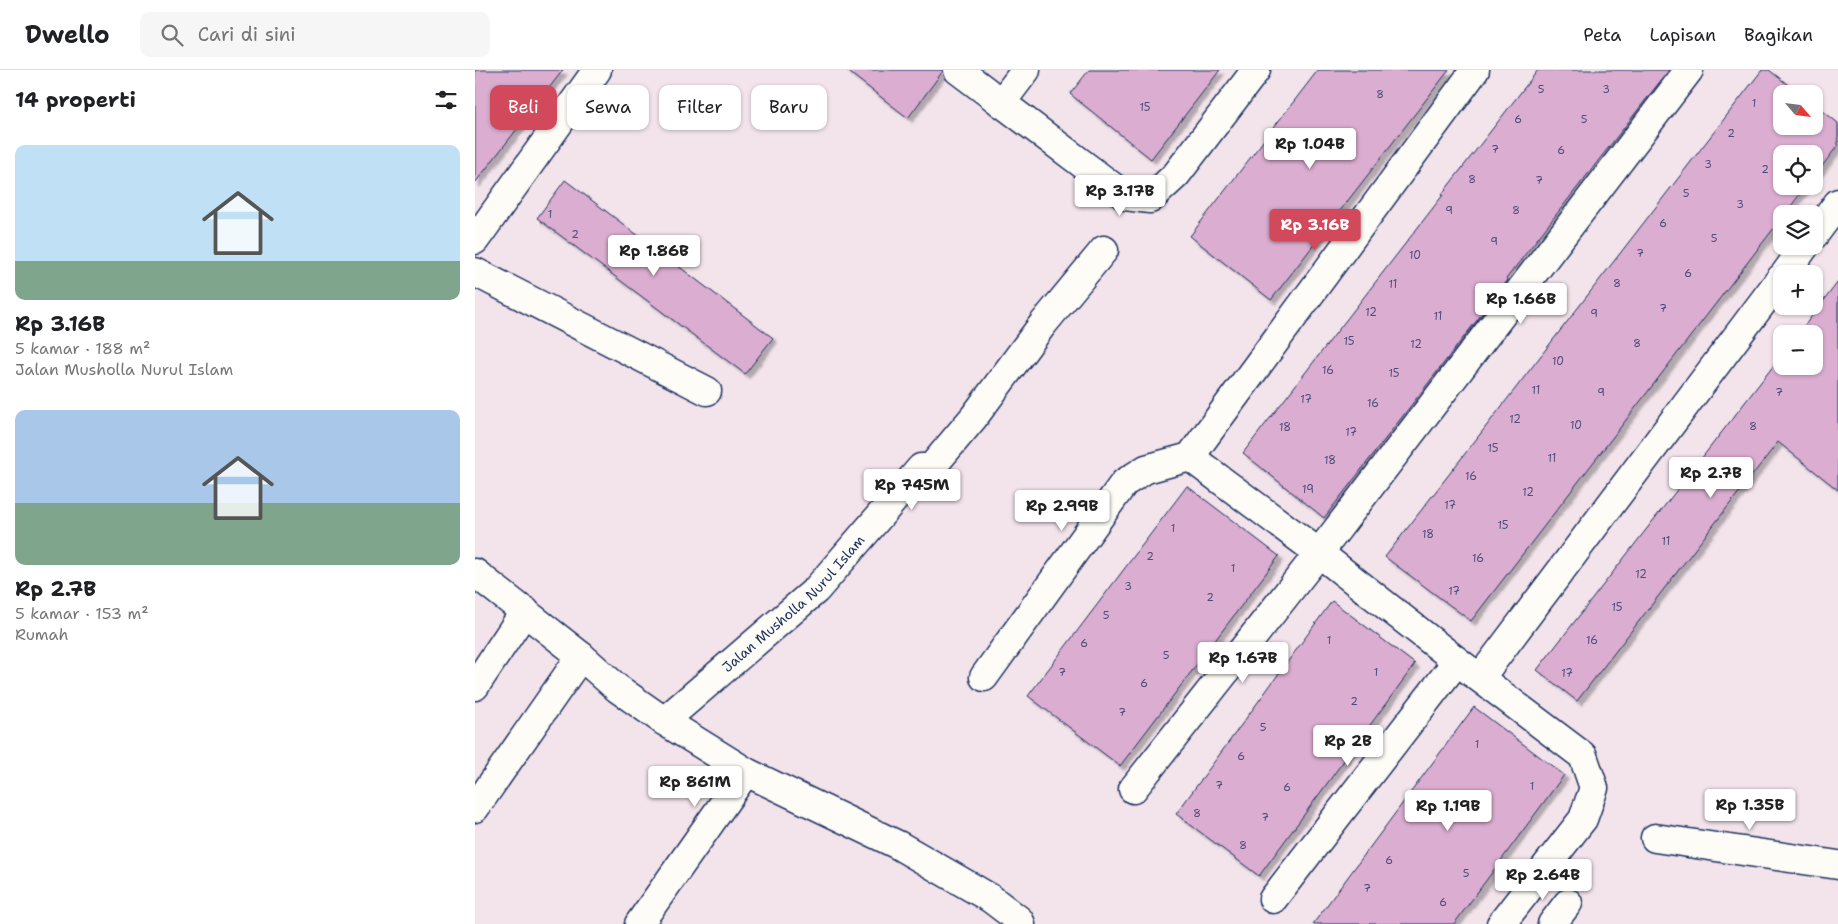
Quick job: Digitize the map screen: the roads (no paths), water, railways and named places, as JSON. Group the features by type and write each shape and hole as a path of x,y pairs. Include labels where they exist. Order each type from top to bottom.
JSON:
{"street":[{"path":"475,240 597,70"},
{"path":"958,70 1125,196 1150,199 1176,175 1256,70"},
{"path":"1001,103 1027,70"},
{"path":"984,677 1124,483 1146,468 1190,457 1475,70"},
{"path":"1133,789 1319,553 1689,70"},
{"path":"1823,223 1838,203"},
{"name":"Jalan Musholla Nurul Islam","path":"665,721 817,590 921,468 931,468 974,417 1043,324 1104,250"},
{"path":"475,272 707,391"},
{"path":"1479,678 1773,289"},
{"path":"1190,457 1319,553 1457,662 1583,756 1595,788 1583,819 1501,924"},
{"path":"475,573 581,656 617,688 665,721 746,772 898,845 990,898 1019,920 1021,924"},
{"path":"475,686 525,611"},
{"path":"475,808 581,656"},
{"path":"1273,899 1457,662"},
{"path":"639,924 746,772"},
{"path":"1655,838 1838,865"}]}
